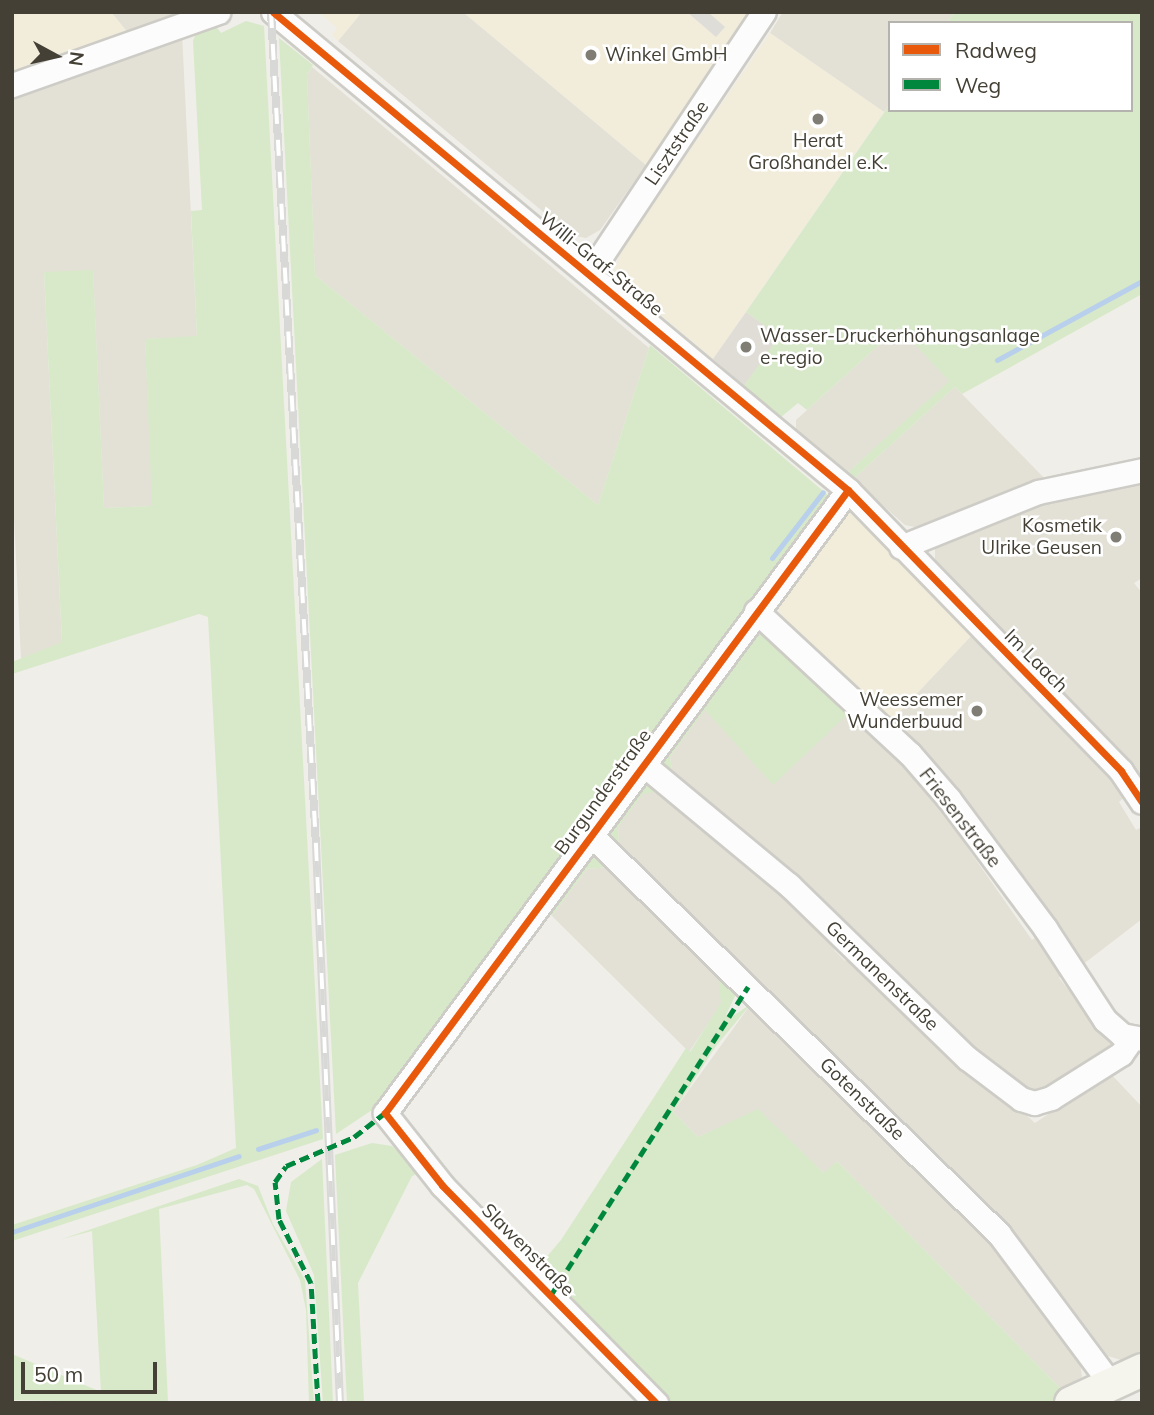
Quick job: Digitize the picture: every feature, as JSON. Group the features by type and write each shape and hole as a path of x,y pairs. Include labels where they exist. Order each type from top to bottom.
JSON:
{"street":[{"path":"12,85 218,12"},
{"name":"Willi-Graf-Straße","path":"273,12 848,490 901,547"},
{"name":"Lisztstraße","path":"589,274 764,12"},
{"path":"901,547 1028,495 1142,470"},
{"name":"Burgunderstraße","path":"385,1114 590,834 848,490"},
{"name":"Im Laach","path":"901,547 1121,771 1142,802"},
{"name":"Friesenstraße","path":"756,611 910,754 949,799 1071,964 1105,1020 1137,1038"},
{"name":"Germanenstraße","path":"643,764 789,885 967,1058 1021,1099 1034,1103 1051,1098 1121,1054 1137,1038"},
{"name":"Gotenstraße","path":"590,834 999,1234 1111,1384"},
{"name":"Slawenstraße","path":"385,1114 442,1185 656,1403"},
{"path":"1071,1403 1142,1370"}],"shaded area":[{"path":"12,12 111,12 129,34 12,75"},
{"path":"111,12 190,12 129,34"},
{"path":"319,12 362,12 338,41 332,35 337,28"},
{"path":"362,12 463,12 646,165 600,230 586,238 571,235 338,41"},
{"path":"463,12 749,12 646,165"},
{"path":"687,12 708,12 725,27 716,37"},
{"path":"783,12 954,12 948,21 888,21 888,107 884,112 770,33"},
{"path":"770,33 884,112 713,359 617,278 614,270 623,248"},
{"path":"182,34 197,337 145,339 153,506 104,508 93,271 44,273 62,643 21,659 12,476 12,94"},
{"path":"312,67 649,348 598,505 315,275 307,75"},
{"path":"746,312 780,336 744,386 713,359"},
{"path":"899,327 950,381 847,473 796,430 796,420"},
{"path":"955,387 1049,483 915,527 905,525 853,479"},
{"path":"1142,479 1142,578 1134,583 1142,593 1142,786 935,564 935,545 1025,505"},
{"path":"845,508 973,634 889,723 793,633 778,609 779,597"},
{"path":"973,634 1128,794 1119,802 1136,830 1142,827 1142,919 1082,965 961,792 889,723"},
{"path":"705,709 851,711 905,761 905,769 936,803 1032,940 1039,935 1067,970 1059,978 1114,1045 1060,1083 1035,1092 1009,1080 673,776 670,757"},
{"path":"661,791 766,874 839,944 834,950 845,961 851,957 1035,1123 1110,1073 1142,1107 1142,1355 1124,1361 1108,1356 1014,1233 619,848 618,827 643,793"},
{"path":"609,867 718,976 722,1003 689,1052 552,916 587,869"},
{"path":"751,1004 990,1237 1079,1355 1082,1377 1061,1389 837,1161 825,1174 758,1110 698,1137 673,1112"}],"green space":[{"path":"954,12 1142,12 1142,294 962,394 955,387 853,479 847,473 949,381 899,327 807,410 798,403 781,417 744,386 779,336 746,312 888,107 888,112 1133,112 1133,21 948,21"},
{"path":"246,21 264,26 323,1139 12,1241 12,1225 197,1165 236,1148 208,617 199,614 12,674 12,662 62,642 44,272 93,270 104,508 152,506 145,339 197,336 191,211 202,210 193,41 197,30 214,24 221,33"},
{"path":"279,38 313,65 307,75 315,275 598,505 650,345 829,496 775,571 746,603 750,607 381,1104 336,1134"},
{"path":"757,626 851,711 773,785 705,710 670,757 673,776 659,769 656,756"},
{"path":"645,777 661,791 643,794 618,827 619,848 607,841 604,827"},
{"path":"594,852 609,867 587,869 552,916 543,908 584,853"},
{"path":"722,975 737,992 726,1015 730,1018 751,1004 716,1046 673,1112 698,1137 758,1109 824,1173 837,1161 1061,1389 1069,1385 1072,1392 1051,1403 664,1403 538,1267 561,1240 686,1048 690,1052 721,1003 718,976"},
{"path":"372,1143 392,1146 420,1173 412,1176 358,1283 364,1403 347,1403 335,1155"},
{"path":"322,1159 333,1403 323,1403 314,1275 286,1211 291,1182"},
{"path":"239,1179 258,1186 273,1224 305,1280 314,1403 309,1403 306,1310 300,1280 254,1189 247,1185 159,1209 168,1403 12,1400 12,1354 101,1392 92,1231 62,1239"}],"waterway":[{"path":"997,360 1142,281"},
{"path":"772,558 823,492"},
{"path":"258,1149 316,1130"},
{"path":"12,1232 239,1156"}],"railway":[{"path":"271,12 316,845 340,1403"}],"marked path":[{"path":"551,1295 748,987"},
{"path":"318,1403 311,1283 279,1219 275,1182 286,1166 354,1137 385,1113"}],"cycle path":[{"path":"273,12 848,490 1121,771 1142,802"},
{"path":"656,1403 442,1185 385,1113 848,490"}],"place":[{"name":"Winkel GmbH","path":"591,55"},
{"name":"Herat Großhandel e.K.","path":"818,119"},
{"name":"Wasser-Druckerhöhungsanlage e-regio","path":"746,347"},
{"name":"Kosmetik Ulrike Geusen","path":"1116,537"},
{"name":"Weessemer Wunderbuud","path":"977,711"}]}
